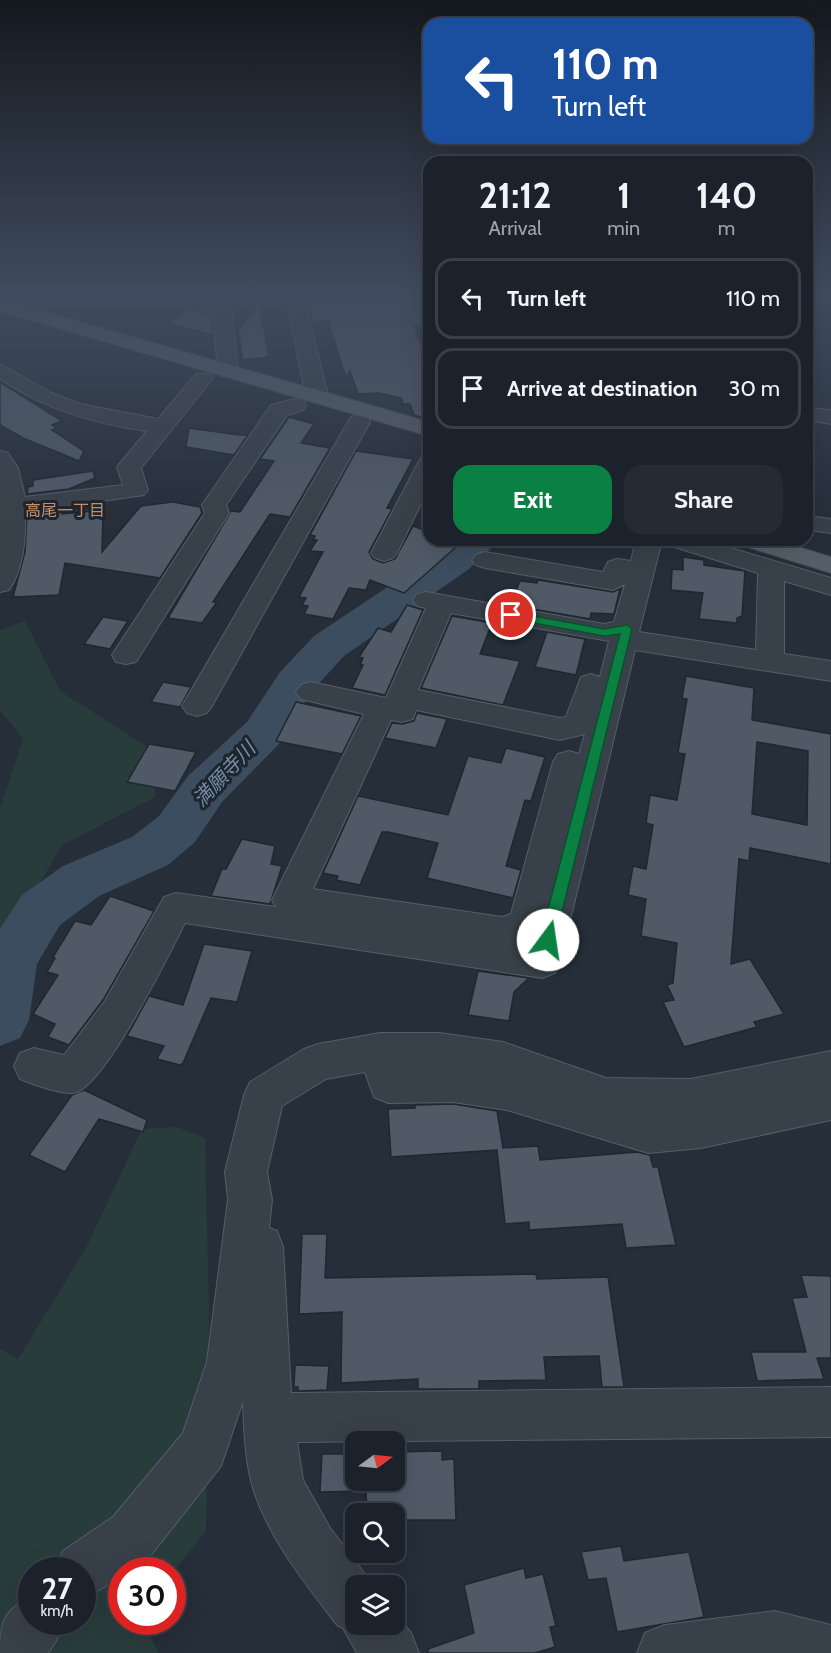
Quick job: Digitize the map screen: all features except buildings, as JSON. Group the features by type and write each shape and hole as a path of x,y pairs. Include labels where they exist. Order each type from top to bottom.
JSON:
{"main road":[{"path":"179,371 423,428"},
{"path":"225,371 359,422 423,440"},
{"path":"813,542 831,547"},
{"path":"769,546 831,565"}],"street":[{"path":"2,371 44,397 77,411 112,419 163,426"},
{"path":"126,655 217,513 214,505 279,410 306,400 303,371"},
{"path":"8,502 136,490 129,467 203,378"},
{"path":"813,415 831,417"},
{"path":"197,706 359,422"},
{"path":"0,458 12,484 8,502 8,570 0,584"},
{"path":"384,553 423,475"},
{"path":"813,524 831,526"},
{"path":"697,546 831,587"},
{"path":"485,560 613,582 617,567 645,555"},
{"path":"382,708 290,900 502,932 526,925 585,747 618,633 645,555"},
{"path":"770,662 771,568"},
{"path":"618,633 579,726 560,729 400,697 434,601 618,633 770,662 831,671"},
{"path":"310,692 564,746 585,747"},
{"path":"34,1066 72,1075 118,1014 176,907 542,962 585,747"},
{"path":"96,1560 132,1536 203,1448 231,1362 250,1200 246,1172 264,1095 318,1062 380,1051 439,1051 503,1060 606,1097 691,1098 831,1069"},
{"path":"380,1051 388,1084 453,1083 507,1091 648,1133 701,1128 831,1101"},
{"path":"247,1225 262,1248 268,1418 278,1486 311,1548 345,1592"},
{"path":"268,1418 831,1412"},
{"path":"14,1653 27,1635"},
{"path":"377,1635 391,1653"},
{"path":"665,1653 775,1639 831,1653"}],"shaded area":[{"path":"25,621 60,691 152,750 155,797 62,845 0,951 0,809 23,739 0,710 0,630"},
{"path":"177,1127 205,1138 209,1310 206,1531 185,1557 108,1557 108,1635 149,1635 159,1653 0,1653 0,1349 18,1359 86,1248 142,1129"}],"waterway":[{"name":"満願寺川","path":"0,1020 10,960 41,910 81,881 150,851 177,829 205,789 263,733 295,682 329,646 474,546"}],"district":[{"name":"高尾一丁目","path":"65,510"}],"route":[{"path":"511,615 604,633 627,629 548,940"}]}
